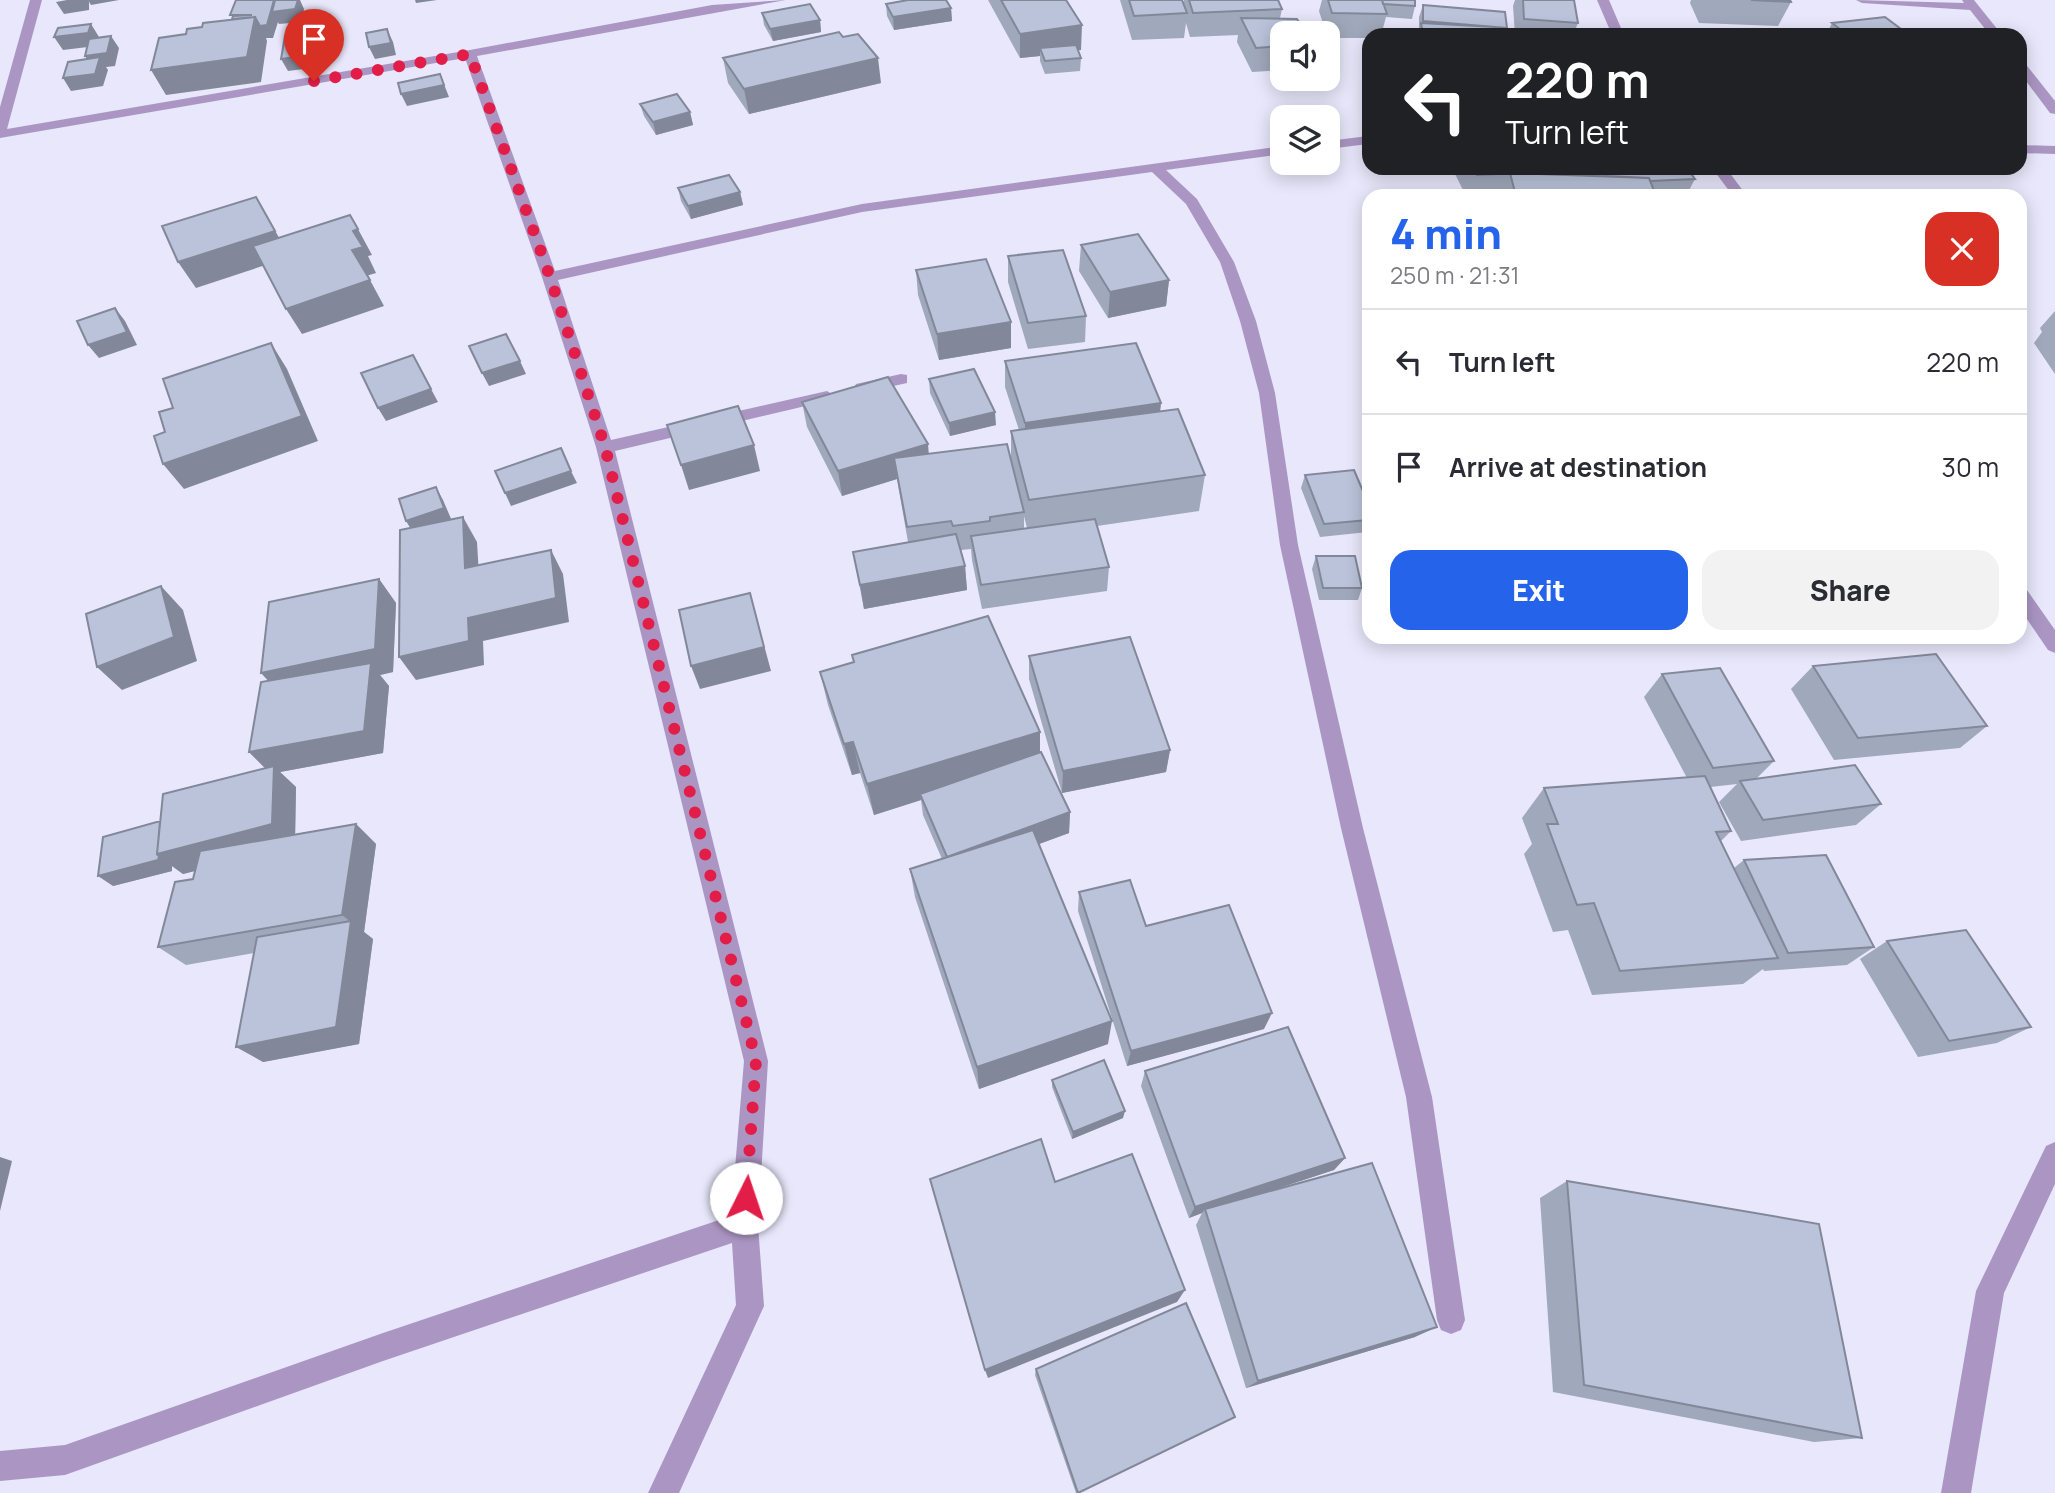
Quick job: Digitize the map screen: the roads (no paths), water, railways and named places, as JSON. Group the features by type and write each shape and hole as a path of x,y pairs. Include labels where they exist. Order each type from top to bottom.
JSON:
{"street":[{"path":"36,0 0,132 470,54 712,9 780,0"},
{"path":"1603,0 1615,28"},
{"path":"1862,0 1971,4 1990,28"},
{"path":"470,54 550,277 605,447 756,1061 744,1225 750,1307 663,1493"},
{"path":"2027,74 2055,110"},
{"path":"1340,144 1362,141"},
{"path":"2027,149 2055,150"},
{"path":"550,277 862,208 1270,152"},
{"path":"1153,166 1192,202 1227,262 1258,357 1267,393 1289,545 1352,828 1419,1097 1451,1320"},
{"path":"605,447 901,379"},
{"path":"2027,605 2055,645"},
{"path":"1956,1493 1990,1291 2055,1155"},
{"path":"0,1466 65,1460 383,1347 744,1225"}]}
